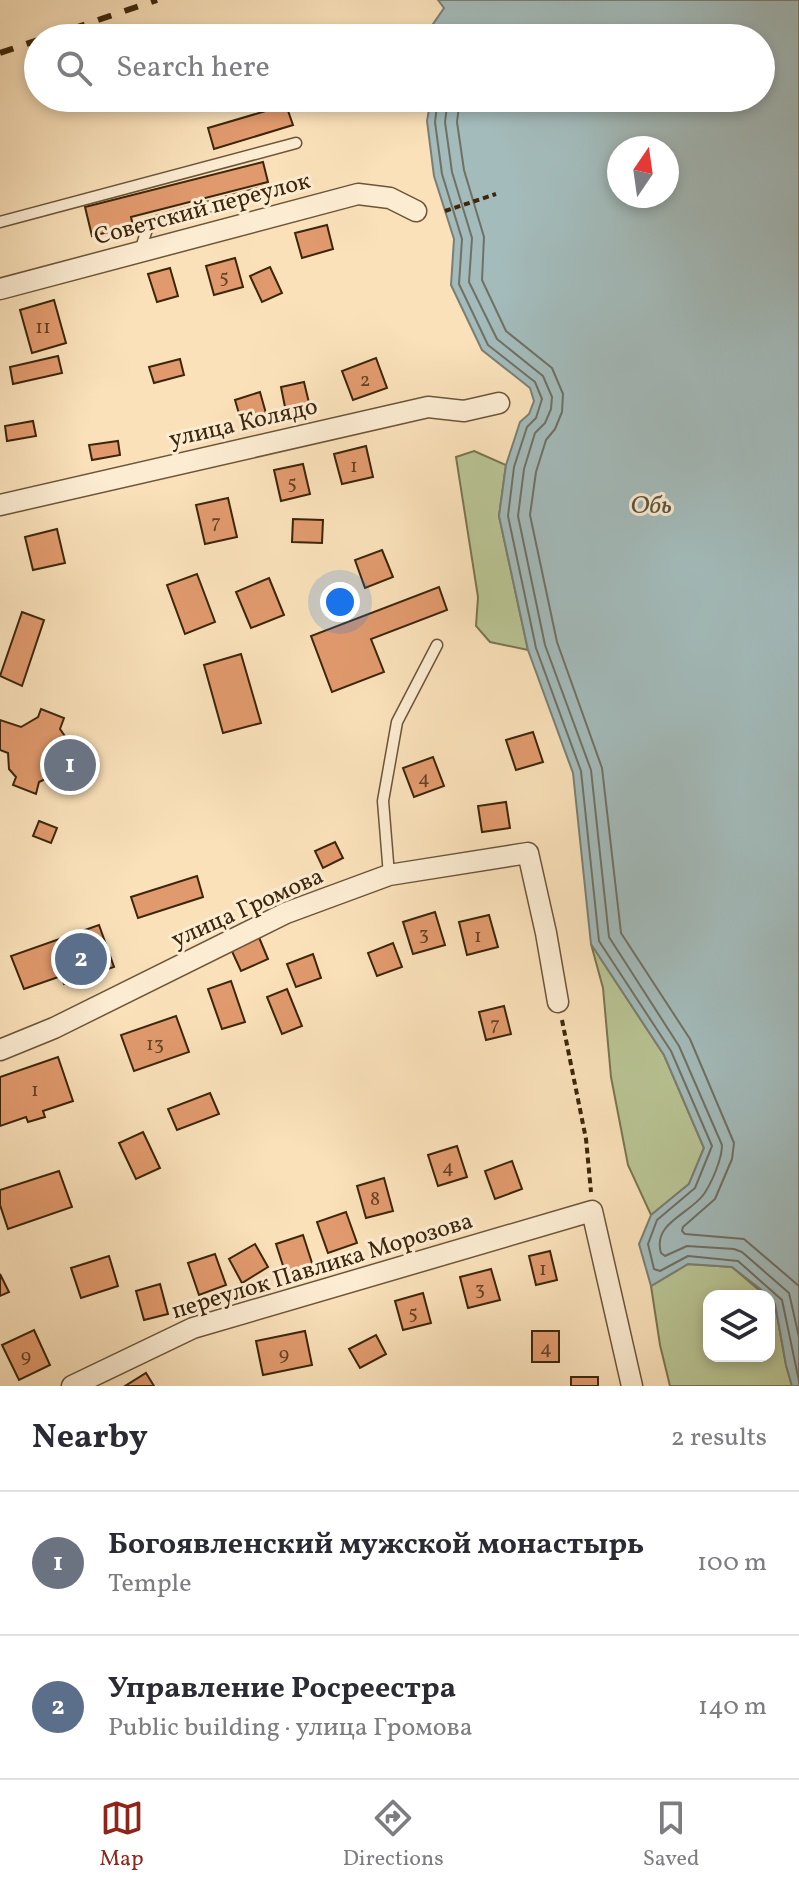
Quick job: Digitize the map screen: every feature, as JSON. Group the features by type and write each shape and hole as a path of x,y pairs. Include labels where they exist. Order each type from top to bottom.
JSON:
{"street":[{"name":"Советский переулок","path":"1,284 358,194 390,198 416,211"},
{"name":"улица Колядо","path":"0,505 428,407 464,411 499,403"},
{"name":"улица Громова","path":"0,1050 54,1028 286,913 389,875 528,853 558,1002"},
{"name":"переулок Павлика Морозова","path":"72,1386 193,1328 592,1211"},
{"path":"592,1211 632,1386"}],"lane":[{"path":"0,222 296,143"},
{"path":"140,251 149,223 263,192"},
{"path":"389,875 383,801 397,722 437,645"}],"path":[{"path":"445,211 496,194"},
{"path":"558,1002 586,1139 592,1211"}],"green space":[{"path":"474,451 506,465 499,516 528,650 490,642 476,626 478,597 456,457"},
{"path":"591,944 664,1055 704,1148 689,1184 651,1215 628,1165 611,1077 603,988"},
{"path":"688,1264 732,1267 759,1290 703,1290 703,1362 775,1362 775,1304 792,1386 670,1386 651,1286"}],"water":[{"name":"Обь","path":"438,0 799,0 799,1386 792,1386 786,1365 775,1290 761,1290 732,1267 688,1264 651,1286 639,1244 651,1215 689,1184 704,1148 664,1055 591,944 573,773 528,650 499,516 506,465 520,422 529,414 534,401 530,388 482,350 451,285 454,239 434,176 427,121 429,112 775,112 775,24 433,24 444,8"}],"building":[{"path":"262,112 288,112 293,125 214,149 208,128"},
{"path":"263,162 268,182 131,217 133,226 92,236 85,207"},
{"path":"327,225 333,249 302,258 295,233"},
{"path":"235,258 243,287 214,295 206,266"},
{"path":"270,267 282,293 262,302 250,276"},
{"path":"170,268 178,296 157,302 148,274"},
{"path":"54,300 66,343 32,353 20,310"},
{"path":"58,356 62,373 13,384 10,367"},
{"path":"376,358 387,388 353,400 342,371"},
{"path":"180,359 184,375 154,383 149,367"},
{"path":"304,382 310,407 286,412 281,387"},
{"path":"260,392 267,417 242,424 235,400"},
{"path":"33,421 36,436 7,441 5,426"},
{"path":"118,441 120,455 92,460 89,445"},
{"path":"366,446 373,477 342,484 334,454"},
{"path":"303,464 310,494 281,501 274,470"},
{"path":"228,498 237,537 205,544 196,505"},
{"path":"293,519 323,520 322,543 292,542"},
{"path":"57,529 65,563 33,570 25,537"},
{"path":"382,550 393,577 365,588 355,560"},
{"path":"197,574 215,622 185,634 167,585"},
{"path":"269,578 284,615 251,628 236,592"},
{"path":"439,587 447,610 371,639 384,672 332,692 311,636"},
{"path":"22,612 44,620 22,686 0,676"},
{"path":"241,654 261,723 223,733 204,665"},
{"path":"41,709 64,718 60,729 74,749 76,758 69,771 39,782 36,794 13,785 16,777 9,769 8,753 0,750 0,720 21,727 38,717"},
{"path":"533,732 543,762 516,770 506,740"},
{"path":"433,757 444,786 414,797 403,768"},
{"path":"506,802 510,828 482,832 478,806"},
{"path":"39,821 57,828 51,843 33,836"},
{"path":"335,842 343,858 323,868 315,851"},
{"path":"197,876 203,897 138,918 131,897"},
{"path":"435,912 445,945 413,954 403,922"},
{"path":"489,915 498,947 467,955 459,922"},
{"path":"99,925 114,967 64,984 61,976 24,989 11,956"},
{"path":"258,935 268,959 241,971 230,947"},
{"path":"393,943 402,967 377,976 368,953"},
{"path":"313,954 321,978 296,987 287,964"},
{"path":"231,981 245,1022 222,1029 208,989"},
{"path":"287,989 302,1026 282,1034 267,997"},
{"path":"504,1006 511,1034 486,1040 479,1012"},
{"path":"176,1016 189,1052 134,1071 121,1035"},
{"path":"58,1057 73,1101 43,1111 45,1117 28,1122 26,1117 0,1126 0,1077"},
{"path":"210,1093 219,1114 177,1130 168,1109"},
{"path":"143,1132 160,1168 136,1179 119,1143"},
{"path":"457,1146 467,1177 438,1186 428,1155"},
{"path":"512,1161 522,1189 495,1199 485,1171"},
{"path":"59,1171 72,1207 8,1229 0,1205 0,1190"},
{"path":"384,1178 393,1211 366,1218 357,1186"},
{"path":"346,1212 357,1243 328,1253 317,1222"},
{"path":"303,1235 313,1266 286,1275 276,1244"},
{"path":"255,1244 268,1267 242,1283 229,1259"},
{"path":"550,1251 557,1280 536,1285 529,1256"},
{"path":"215,1254 226,1285 199,1295 188,1263"},
{"path":"109,1256 118,1286 81,1298 71,1268"},
{"path":"491,1269 500,1300 468,1308 460,1277"},
{"path":"0,1274 9,1292 0,1296"},
{"path":"160,1284 168,1314 144,1320 136,1291"},
{"path":"423,1293 431,1323 403,1330 395,1301"},
{"path":"34,1330 50,1365 19,1380 2,1345"},
{"path":"305,1331 312,1365 263,1375 256,1341"},
{"path":"532,1331 559,1331 559,1362 532,1362"},
{"path":"376,1335 386,1354 360,1368 349,1349"},
{"path":"146,1373 154,1386 125,1386"},
{"path":"571,1377 598,1377 598,1386 571,1386"}],"railway":[{"path":"86,24 157,0"},
{"path":"0,53 24,45"}],"place":[{"name":"Богоявленский мужской монастырь","path":"70,765"},
{"name":"Управление Росреестра","path":"81,959"}]}
